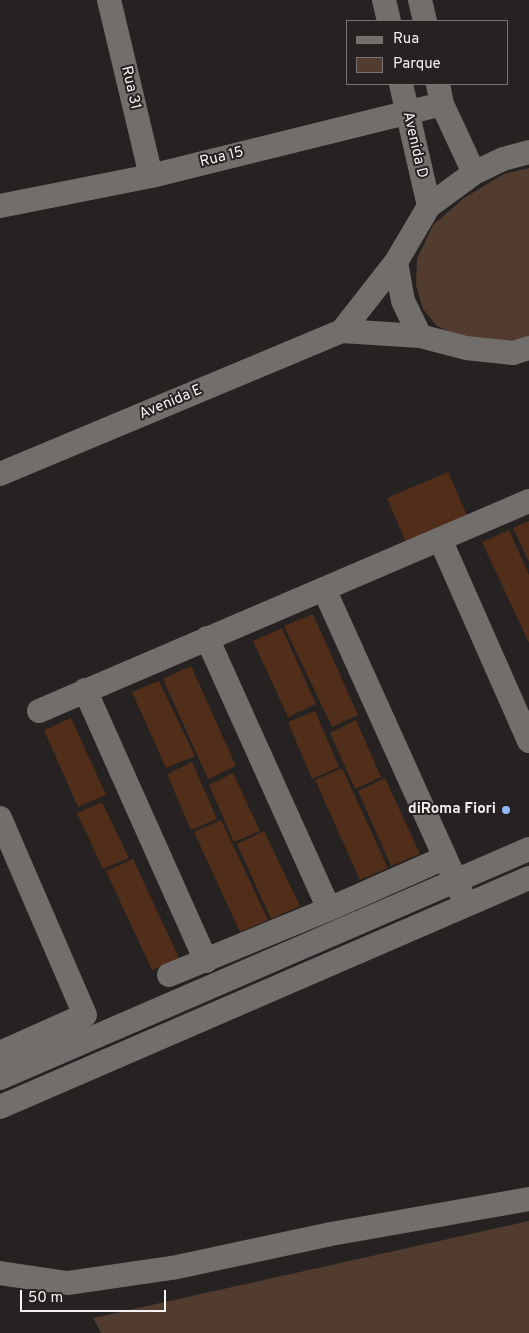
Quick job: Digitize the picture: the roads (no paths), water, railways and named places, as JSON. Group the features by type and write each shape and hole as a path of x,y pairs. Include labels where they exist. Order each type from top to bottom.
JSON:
{"street":[{"name":"Rua 31","path":"109,0 151,176"},
{"path":"384,0 389,20"},
{"path":"420,0 425,20"},
{"name":"Avenida D","path":"401,85 428,206"},
{"name":"Rua 15","path":"0,206 151,176 407,113 440,94"},
{"path":"440,94 474,172"},
{"name":"Avenida E","path":"342,331 396,262 428,206 474,172 503,159 529,152"},
{"path":"396,262 403,301 420,336"},
{"name":"Avenida E","path":"0,474 342,331 420,336 466,348 513,353 529,348"},
{"path":"39,711 529,500"},
{"path":"440,539 529,741"},
{"path":"324,589 466,905"},
{"path":"207,638 329,909"},
{"path":"85,690 206,960"},
{"path":"0,818 84,1015 0,1052"},
{"path":"0,1078 529,849"},
{"path":"169,974 329,909 444,858"},
{"path":"0,1106 529,878"},
{"path":"0,1273 68,1283 177,1267 331,1234 529,1199"}],"place":[{"name":"diRoma Fiori","path":"506,810"}]}
